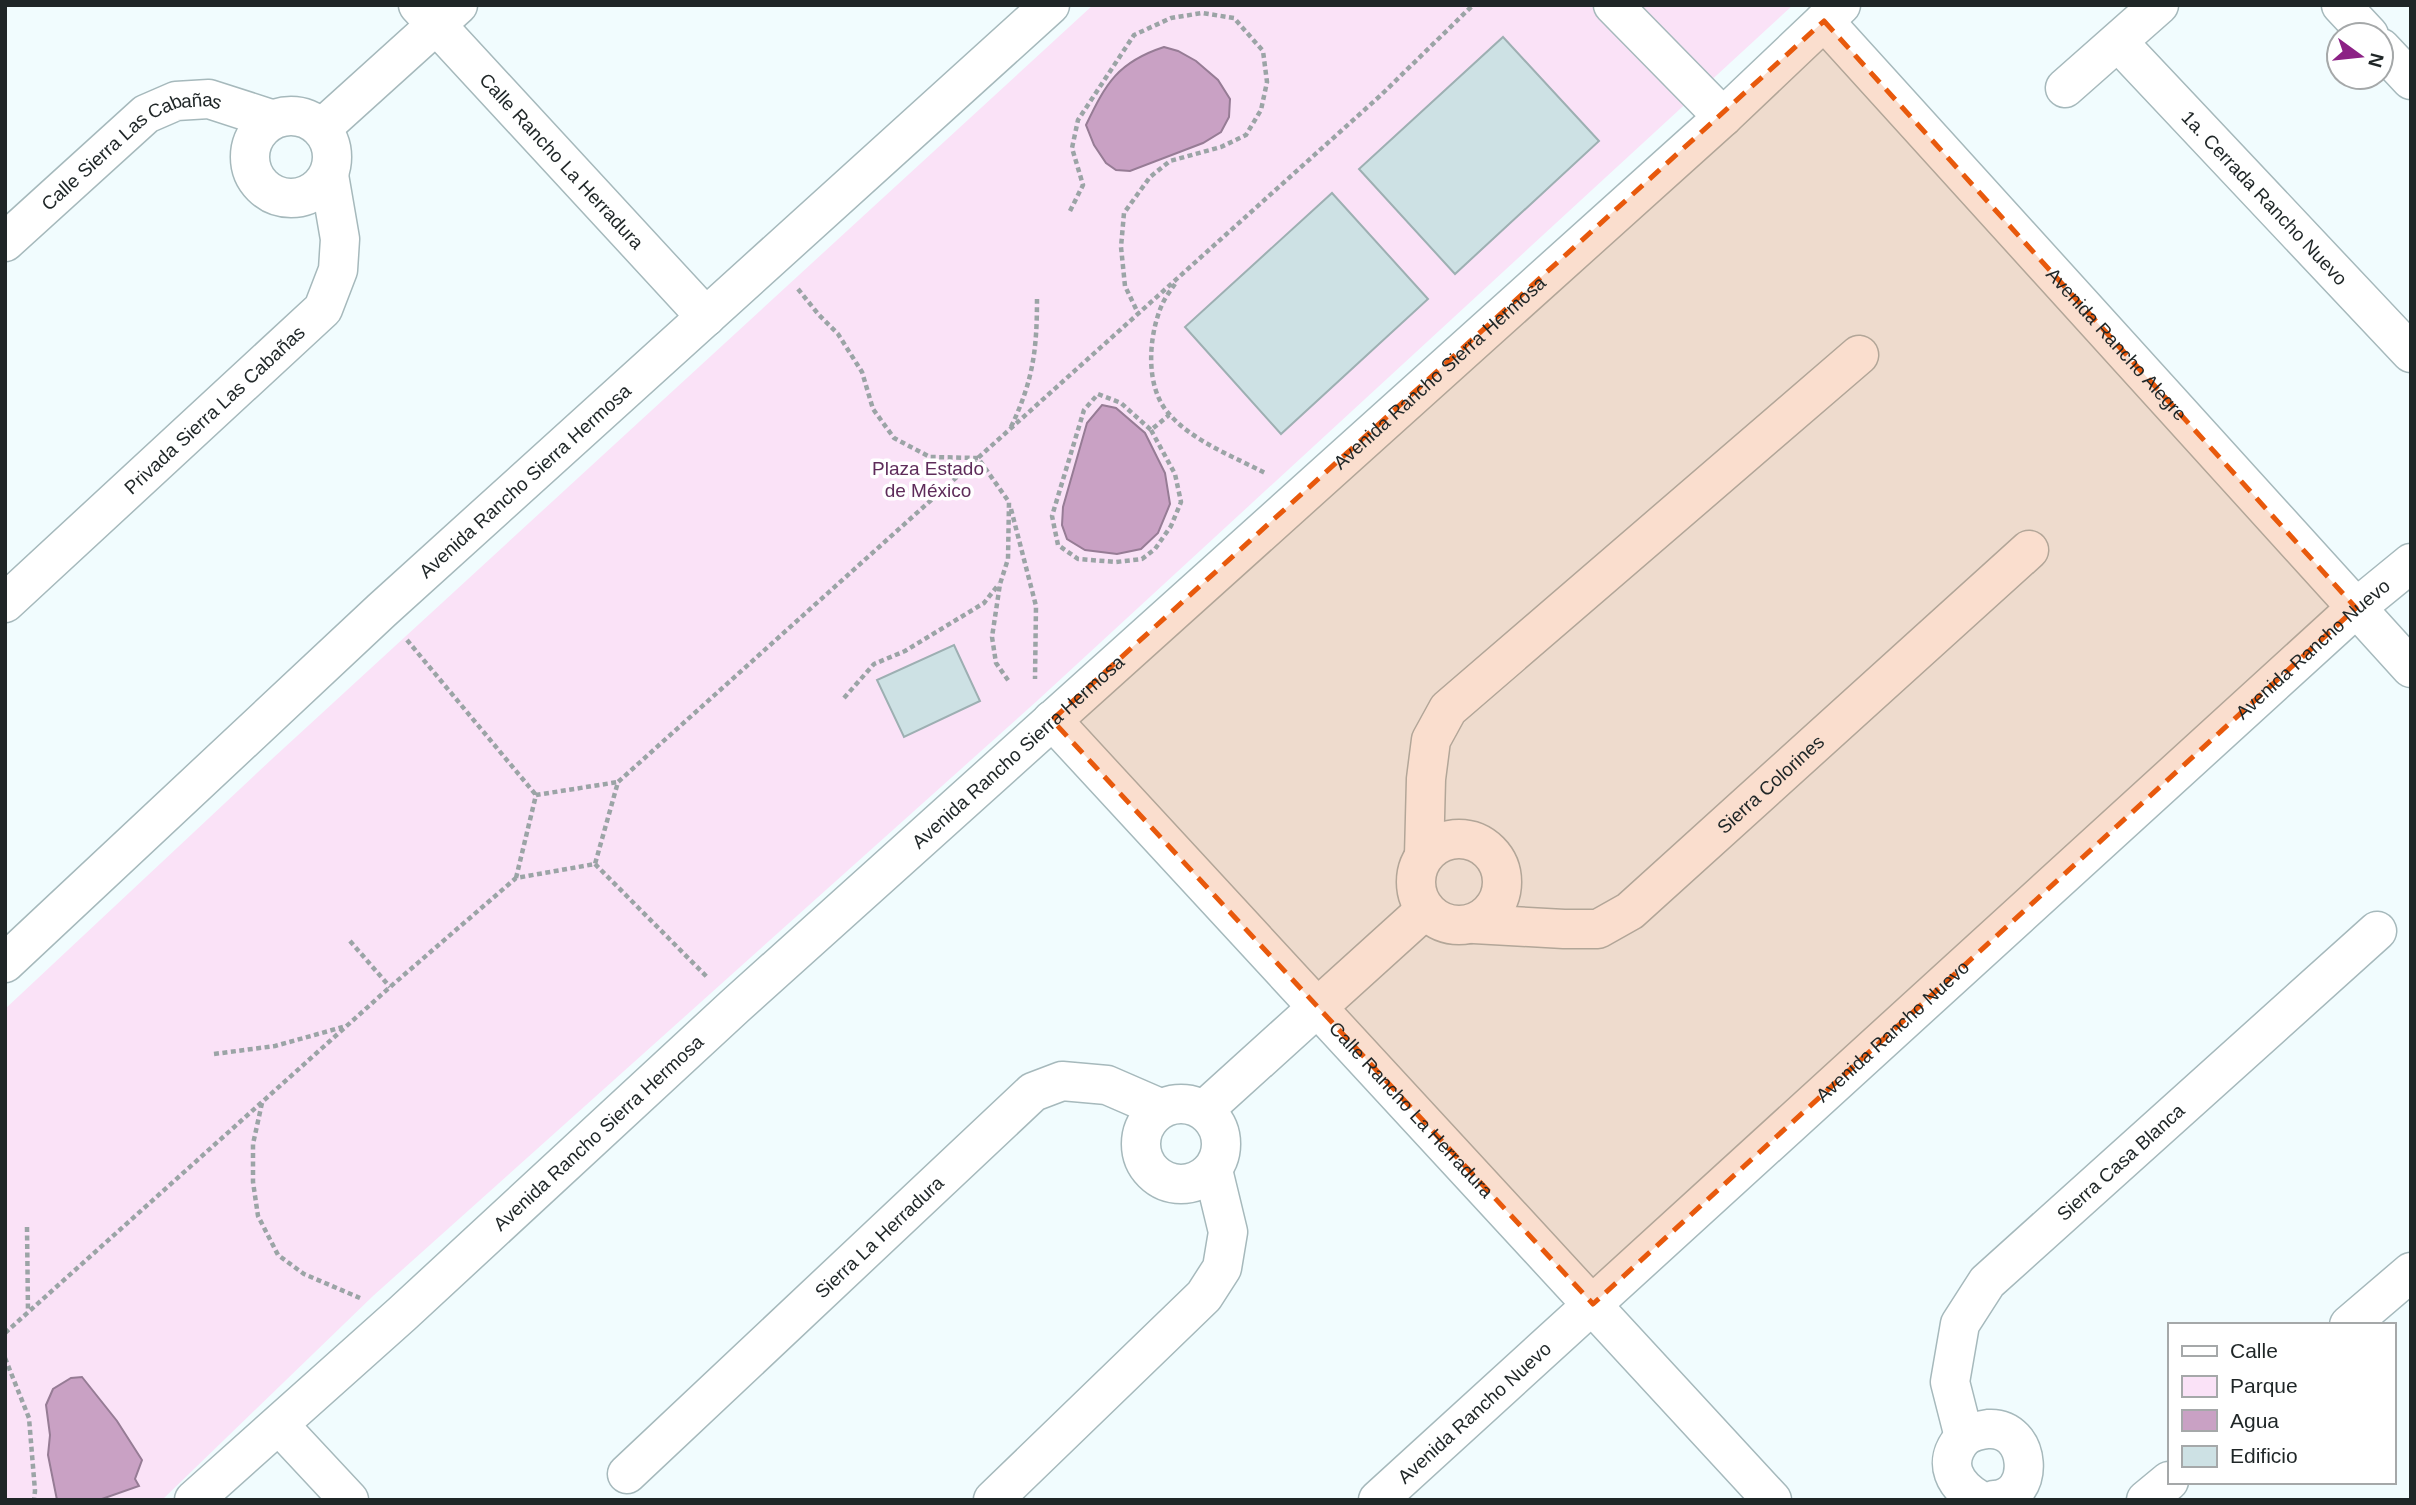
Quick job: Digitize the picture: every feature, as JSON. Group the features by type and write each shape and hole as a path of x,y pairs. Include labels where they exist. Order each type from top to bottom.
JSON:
{"street":[{"name":"Avenida Rancho Sierra Hermosa","path":"5,962 382,610 1050,5"},
{"path":"1614,5 1723,117"},
{"path":"2065,88 2160,5"},
{"path":"2341,5 2356,21"},
{"path":"323,127 437,12"},
{"name":"Calle Rancho La Herradura","path":"437,12 706,317"},
{"name":"Avenida Rancho Sierra Hermosa","path":"194,1500 402,1314 735,1006 1723,117 1832,13"},
{"name":"Avenida Rancho Alegre","path":"1832,13 2411,668"},
{"name":"1a. Cerrada Rancho Nuevo","path":"2118,42 2411,354"},
{"path":"2395,63 2411,80"},
{"name":"Calle Sierra Las Cabañas","path":"5,242 146,114 176,101 209,99 271,119"},
{"path":"298,114 323,127 334,150 329,175 317,190 299,198 279,197 262,187 252,171 250,151 256,133 271,119 298,114"},
{"name":"Privada Sierra Las Cabañas","path":"5,603 323,309 338,270 340,239 329,175"},
{"path":"1160,1108 1146,1122 1140,1143 1143,1163 1157,1178 1176,1186 1196,1183 1213,1170 1221,1150 1218,1127 1204,1110 1425,910 1417,893 1416,874 1424,856 1426,779 1431,740 1448,709 1860,355"},
{"name":"Sierra Colorines","path":"1425,910 1439,922 1456,926 1474,924 1564,929 1598,929 1630,911 2029,550"},
{"name":"Avenida Rancho Nuevo","path":"1378,1500 2356,608 2411,563"},
{"name":"Calle Rancho La Herradura","path":"1052,720 1320,1007 1772,1500"},
{"path":"1424,856 1437,844 1455,839 1473,840 1489,849 1499,863 1503,882 1500,899 1490,914 1474,924"},
{"name":"Sierra Casa Blanca","path":"1965,1437 1950,1382 1960,1324 1987,1282 2378,931"},
{"name":"Sierra La Herradura","path":"627,1474 1033,1091 1062,1081 1107,1085 1160,1108 1183,1103 1204,1110"},
{"path":"993,1500 1204,1296 1222,1268 1228,1232 1213,1170"},
{"path":"2351,1323 2411,1272"},
{"path":"279,1425 349,1500"},
{"path":"1995,1428 2009,1434 2020,1446 2025,1461 2023,1477 2014,1491 2001,1500 1972,1497 1953,1473 1954,1454 1965,1437 1979,1430 1995,1428"},
{"path":"2146,1500 2168,1482"}],"path":[{"path":"595,864 618,782 1381,95 1473,5"},
{"path":"1070,211 1083,185 1072,148 1078,120 1134,35 1171,18 1202,13 1234,18 1263,51 1267,82 1261,110 1246,135 1170,161 1150,177 1124,213 1121,247 1125,286 1138,313"},
{"path":"773,256 819,315 838,334 862,372 873,409 894,439 930,457 978,458"},
{"path":"1179,277 1161,306 1154,331 1151,370 1169,415 1196,436 1303,496"},
{"path":"1010,429 1025,398 1033,369 1037,299"},
{"path":"1098,394 1121,403 1151,430 1175,474 1180,493 1181,502 1171,526 1155,549 1142,559 1116,562 1078,559 1058,545 1052,516 1084,410 1098,394"},
{"path":"1151,430 1169,415"},
{"path":"978,458 1009,502 1036,606 1036,673 1033,696 1052,720"},
{"path":"1009,502 1009,559 1000,584 992,638 996,663 1010,683"},
{"path":"844,698 874,664 905,651 984,603 1000,584"},
{"path":"382,610 536,794"},
{"path":"536,794 618,782"},
{"path":"516,878 536,794"},
{"path":"595,864 735,1006"},
{"path":"5,1333 345,1027 516,878 595,864"},
{"path":"350,941 390,987"},
{"path":"214,1054 275,1046 345,1027"},
{"path":"262,1103 253,1144 253,1182 258,1216 278,1255 304,1275 402,1314"},
{"path":"27,1227 28,1312"},
{"path":"5,1358 29,1418 34,1500"}],"highlighted area":[{"path":"1824,21 2356,608 1593,1304 1052,720"}],"green space":[{"name":"Plaza Estado de México","path":"1093,5 1793,5 1038,700 373,1296 162,1500 5,1500 5,1009 272,759"}],"water":[{"path":"1164,47 1196,61 1218,80 1230,99 1229,117 1221,132 1203,143 1130,171 1116,170 1106,163 1094,145 1086,125 1107,86 1124,67"},
{"path":"1102,405 1116,408 1145,433 1165,473 1170,504 1158,533 1141,549 1117,554 1085,550 1067,539 1062,525 1063,507 1087,423"},
{"path":"82,1377 117,1421 142,1460 135,1479 139,1486 99,1500 57,1500 48,1455 50,1435 46,1405 53,1389 71,1378"}],"building":[{"path":"1503,37 1599,141 1455,274 1359,169"},
{"path":"1332,193 1428,299 1281,434 1185,327"},
{"path":"954,645 980,701 904,737 877,680"}]}
